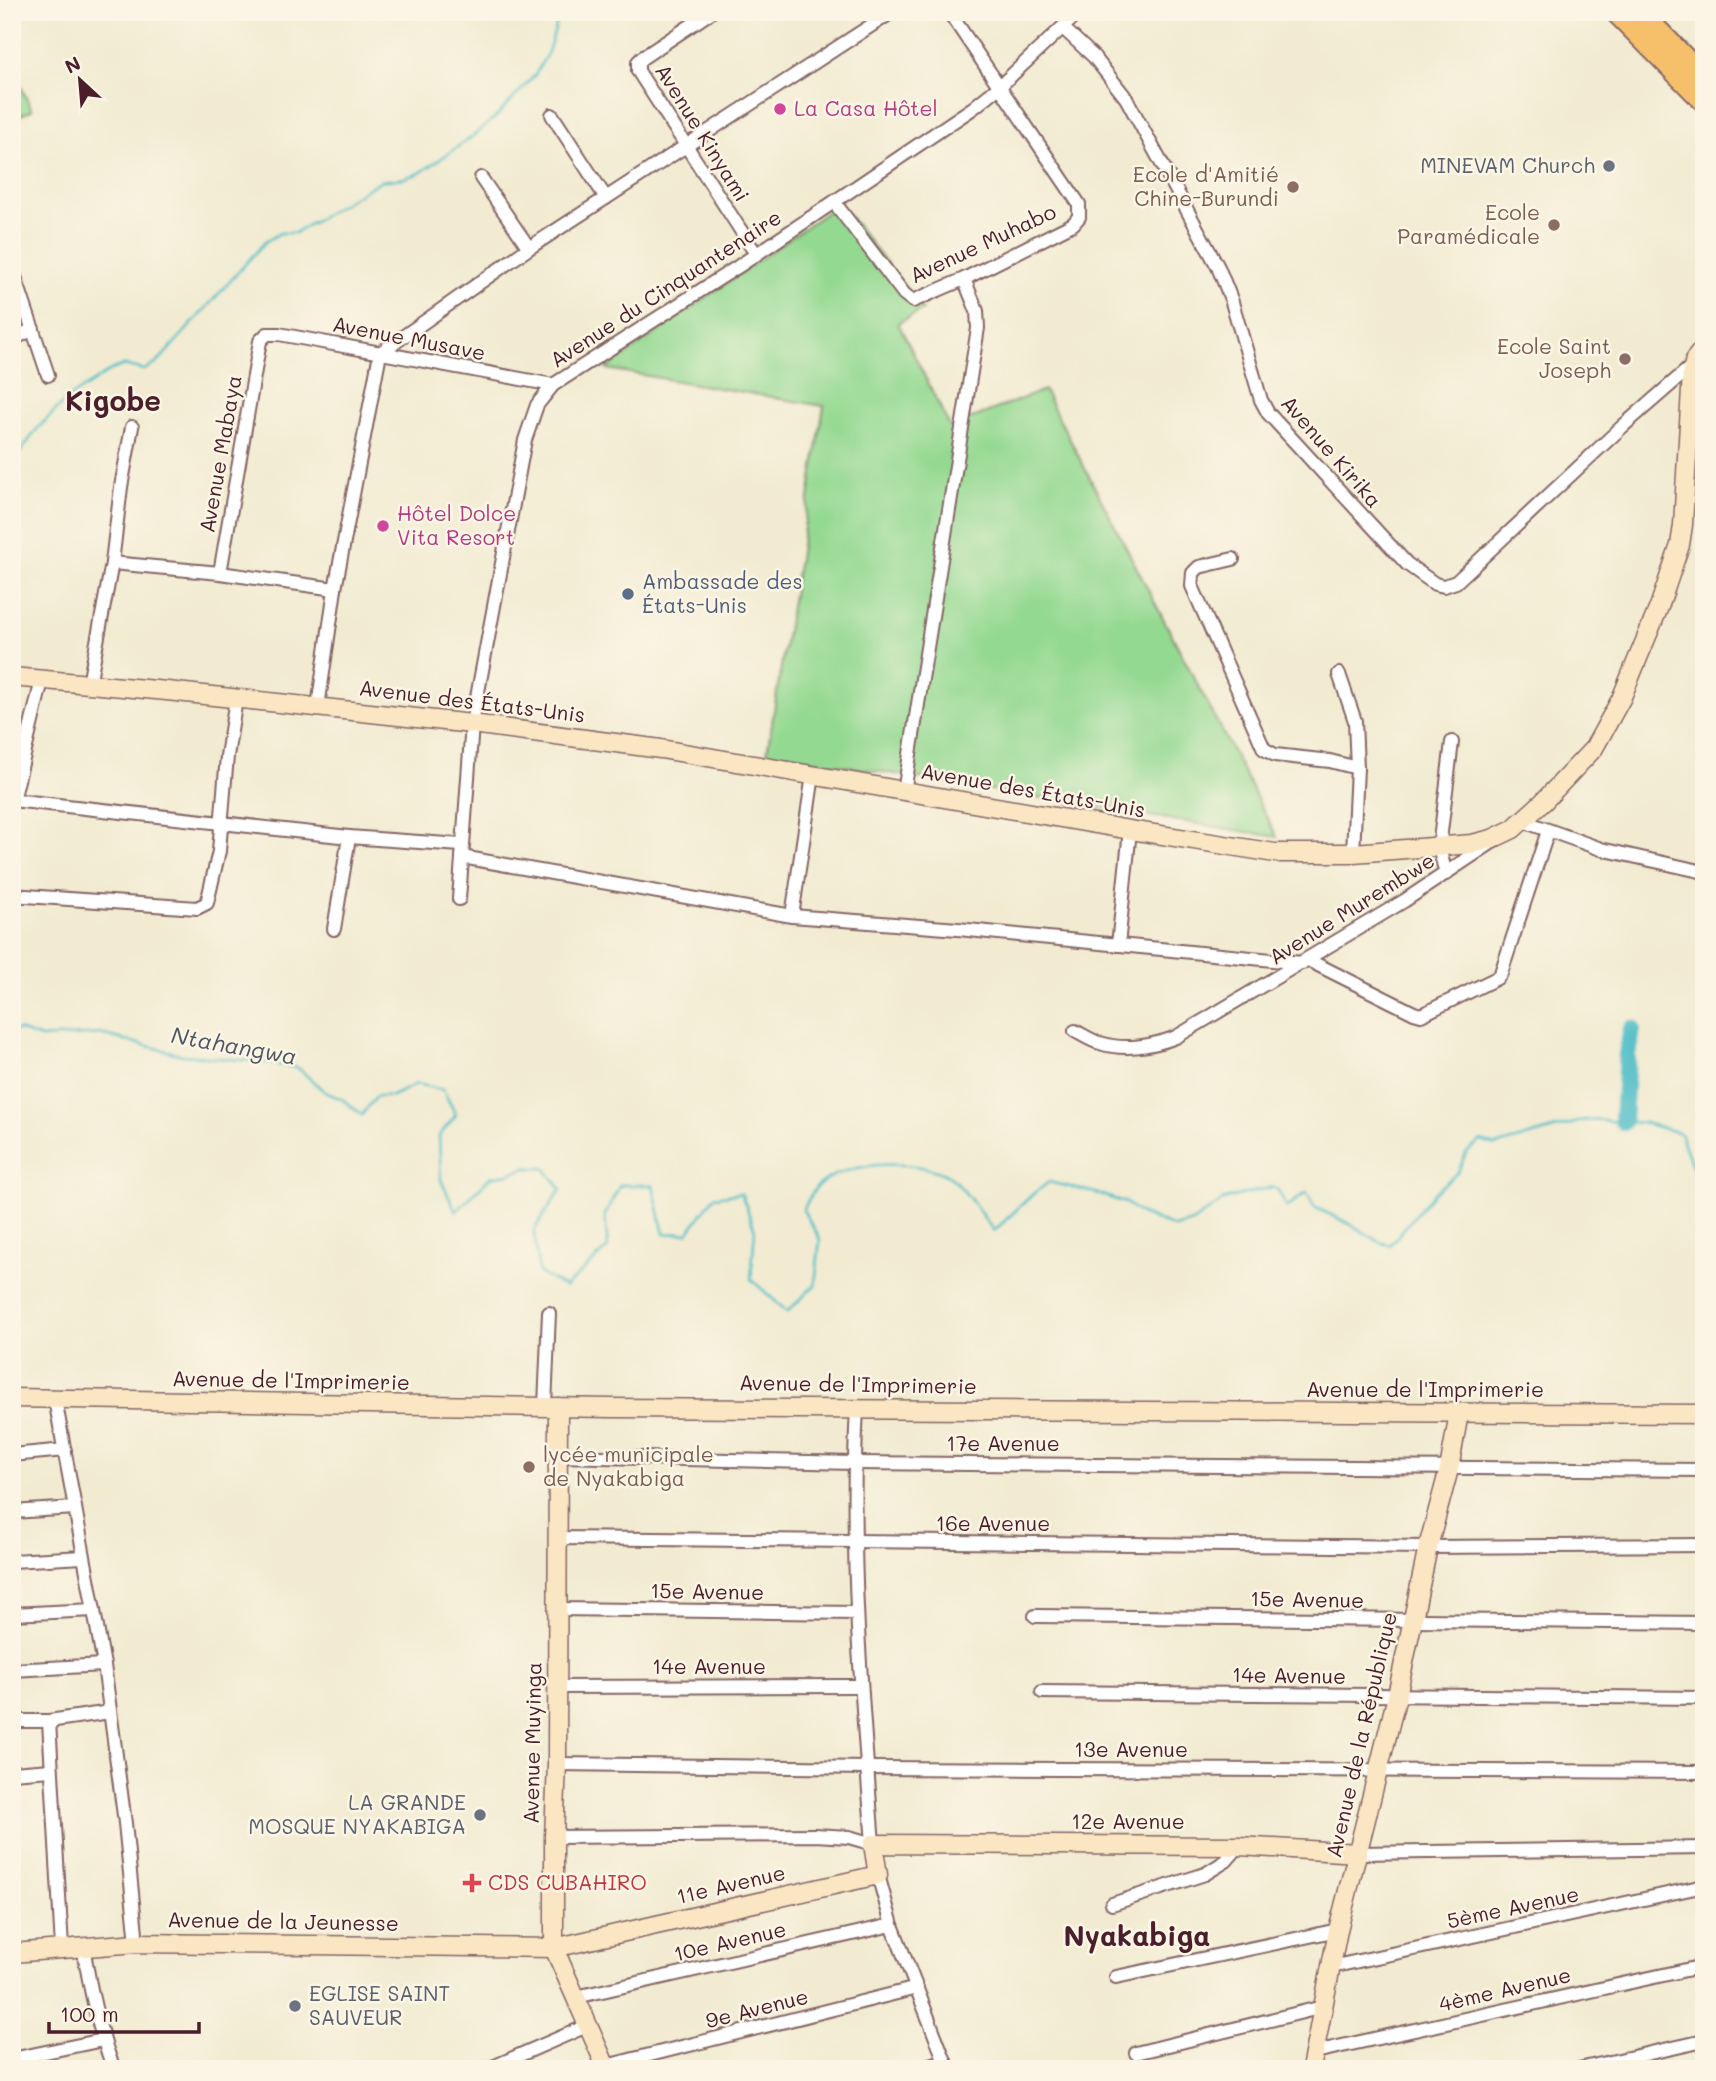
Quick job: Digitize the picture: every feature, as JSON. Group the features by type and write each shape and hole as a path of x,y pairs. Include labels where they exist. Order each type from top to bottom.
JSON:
{"main road":[{"path":"1615,12 1704,102"},
{"path":"1641,12 1704,77"}],"street":[{"name":"Avenue Kinyami","path":"711,12 642,58 638,66 639,75 756,254"},
{"path":"318,707 335,589 380,353 529,248 892,12"},
{"path":"949,12 999,87"},
{"name":"Avenue du Cinquantenaire","path":"459,900 472,724 525,440 537,405 553,385 756,254 973,108 1079,12"},
{"name":"Avenue Kirika","path":"1063,28 1094,57 1126,98 1218,267 1231,299 1261,400 1268,413 1384,541 1407,564 1435,584 1444,586 1455,582 1693,365"},
{"name":"Avenue Muhabo","path":"834,202 896,285 911,300 916,301 1073,223 1081,213 1079,204 999,87"},
{"path":"552,115 606,198"},
{"path":"481,178 529,248"},
{"path":"12,268 48,375"},
{"path":"904,792 978,328 977,311 964,279"},
{"path":"12,340 33,329"},
{"name":"Avenue Musave","path":"260,341 267,334 279,334 553,385"},
{"name":"Avenue Mabaya","path":"220,573 260,341"},
{"name":"Avenue des États-Unis","path":"12,677 472,724 661,749 1275,853 1353,853 1439,848 1484,842 1506,833 1523,821 1589,754 1620,699 1679,552 1683,532 1693,365 1704,348"},
{"path":"89,684 112,563 121,487 132,427"},
{"path":"1233,558 1199,568 1192,573 1191,582 1261,744 1275,755 1330,761 1357,768"},
{"path":"112,563 220,573 335,589"},
{"path":"1339,674 1355,721 1357,768 1353,853"},
{"path":"42,680 13,801 461,851 792,916 1305,962 1418,1014 1425,1014 1497,978 1501,973 1548,831"},
{"path":"12,895 197,908 207,903 219,851 227,755 236,699"},
{"path":"1446,874 1439,848 1452,742"},
{"path":"792,916 813,775"},
{"path":"1523,821 1601,849 1704,872"},
{"path":"1118,945 1130,830"},
{"name":"Avenue Murembwe","path":"1074,1031 1099,1043 1116,1046 1155,1045 1176,1037 1305,962 1506,833"},
{"path":"334,929 349,837"},
{"path":"549,1313 551,1407"},
{"name":"Avenue de l'Imprimerie","path":"12,1398 551,1407 1704,1414"},
{"path":"55,1399 104,1665 125,1823 137,1943"},
{"name":"Avenue Muyinga","path":"551,1407 558,1456 554,1948 607,2067"},
{"path":"858,1408 853,1542 873,1844 878,1875 892,1925 946,2065 913,2069"},
{"name":"Avenue de la République","path":"1313,2060 1338,1930 1397,1696 1428,1547 1449,1469 1459,1412"},
{"path":"12,1455 65,1450"},
{"name":"17e Avenue","path":"558,1456 854,1462 1704,1470"},
{"path":"12,1511 75,1508"},
{"name":"16e Avenue","path":"557,1538 1428,1547 1704,1545"},
{"path":"12,1561 83,1558"},
{"path":"12,1614 94,1609"},
{"name":"15e Avenue","path":"557,1609 858,1613"},
{"name":"15e Avenue","path":"1035,1616 1704,1623"},
{"path":"12,1670 104,1665"},
{"name":"14e Avenue","path":"557,1687 861,1686"},
{"name":"14e Avenue","path":"1042,1692 1704,1698"},
{"path":"12,1721 49,1721 110,1712"},
{"path":"49,1721 62,1948"},
{"name":"13e Avenue","path":"557,1764 1704,1772"},
{"path":"12,1773 51,1770"},
{"name":"12e Avenue","path":"554,1837 815,1835 849,1837 873,1844 1239,1846 1358,1853 1704,1848"},
{"path":"1112,1904 1205,1874 1226,1861 1239,1846"},
{"name":"11e Avenue","path":"554,1948 878,1875"},
{"name":"5ème Avenue","path":"1331,1967 1704,1886"},
{"name":"10e Avenue","path":"576,1997 892,1925"},
{"path":"1116,1977 1338,1930"},
{"name":"Avenue de la Jeunesse","path":"12,1953 137,1943 554,1948"},
{"path":"83,1946 91,1993 103,2040 114,2069"},
{"name":"4ème Avenue","path":"1313,2060 1704,1966"},
{"name":"9e Avenue","path":"607,2067 917,1989"},
{"path":"1136,2053 1323,2007"},
{"path":"488,2069 589,2025"},
{"path":"12,2059 103,2040"},
{"path":"1579,2069 1704,2041"}],"green space":[{"path":"12,68 32,110 12,119"},
{"path":"839,203 923,310 898,323 950,427 1044,390 1277,837 767,753 824,406 606,369"}],"waterway":[{"path":"12,464 37,429 66,400 111,370 124,365 144,370 156,364 265,242 280,233 295,233 380,181 420,173 472,137 498,115 535,75 548,52 557,23 566,12"},
{"path":"1623,1121 1627,1054 1632,1029"},
{"name":"Ntahangwa","path":"12,1031 19,1030 41,1038 100,1034 183,1055 298,1068 325,1092 342,1099 362,1115 376,1096 392,1096 417,1084 443,1090 456,1115 439,1136 441,1180 456,1212 490,1177 525,1168 545,1168 561,1189 534,1230 539,1273 565,1287 608,1248 605,1215 620,1185 653,1185 664,1234 688,1233 714,1197 741,1193 755,1230 751,1279 787,1312 815,1285 820,1239 803,1210 815,1189 829,1178 863,1167 920,1167 950,1177 994,1231 1049,1182 1126,1203 1141,1214 1174,1227 1192,1222 1225,1199 1273,1187 1278,1190 1287,1207 1307,1192 1314,1207 1352,1225 1379,1242 1390,1245 1434,1193 1458,1172 1466,1153 1481,1141 1495,1146 1585,1120 1645,1123 1680,1133 1693,1168 1704,1171"}],"place":[{"name":"La Casa Hôtel","path":"780,109"},
{"name":"MINEVAM Church","path":"1609,166"},
{"name":"Ecole d'Amitié Chine-Burundi","path":"1293,187"},
{"name":"Ecole Paramédicale","path":"1554,225"},
{"name":"Ecole Saint Joseph","path":"1625,359"},
{"name":"Hôtel Dolce Vita Resort","path":"383,526"},
{"name":"Ambassade des États-Unis","path":"628,594"},
{"name":"lycée municipale de Nyakabiga","path":"529,1467"},
{"name":"LA GRANDE MOSQUE NYAKABIGA","path":"480,1815"},
{"name":"CDS CUBAHIRO","path":"472,1883"},
{"name":"EGLISE SAINT SAUVEUR","path":"295,2006"}],"district":[{"name":"Kigobe","path":"113,401"},
{"name":"Nyakabiga","path":"1137,1936"}]}
